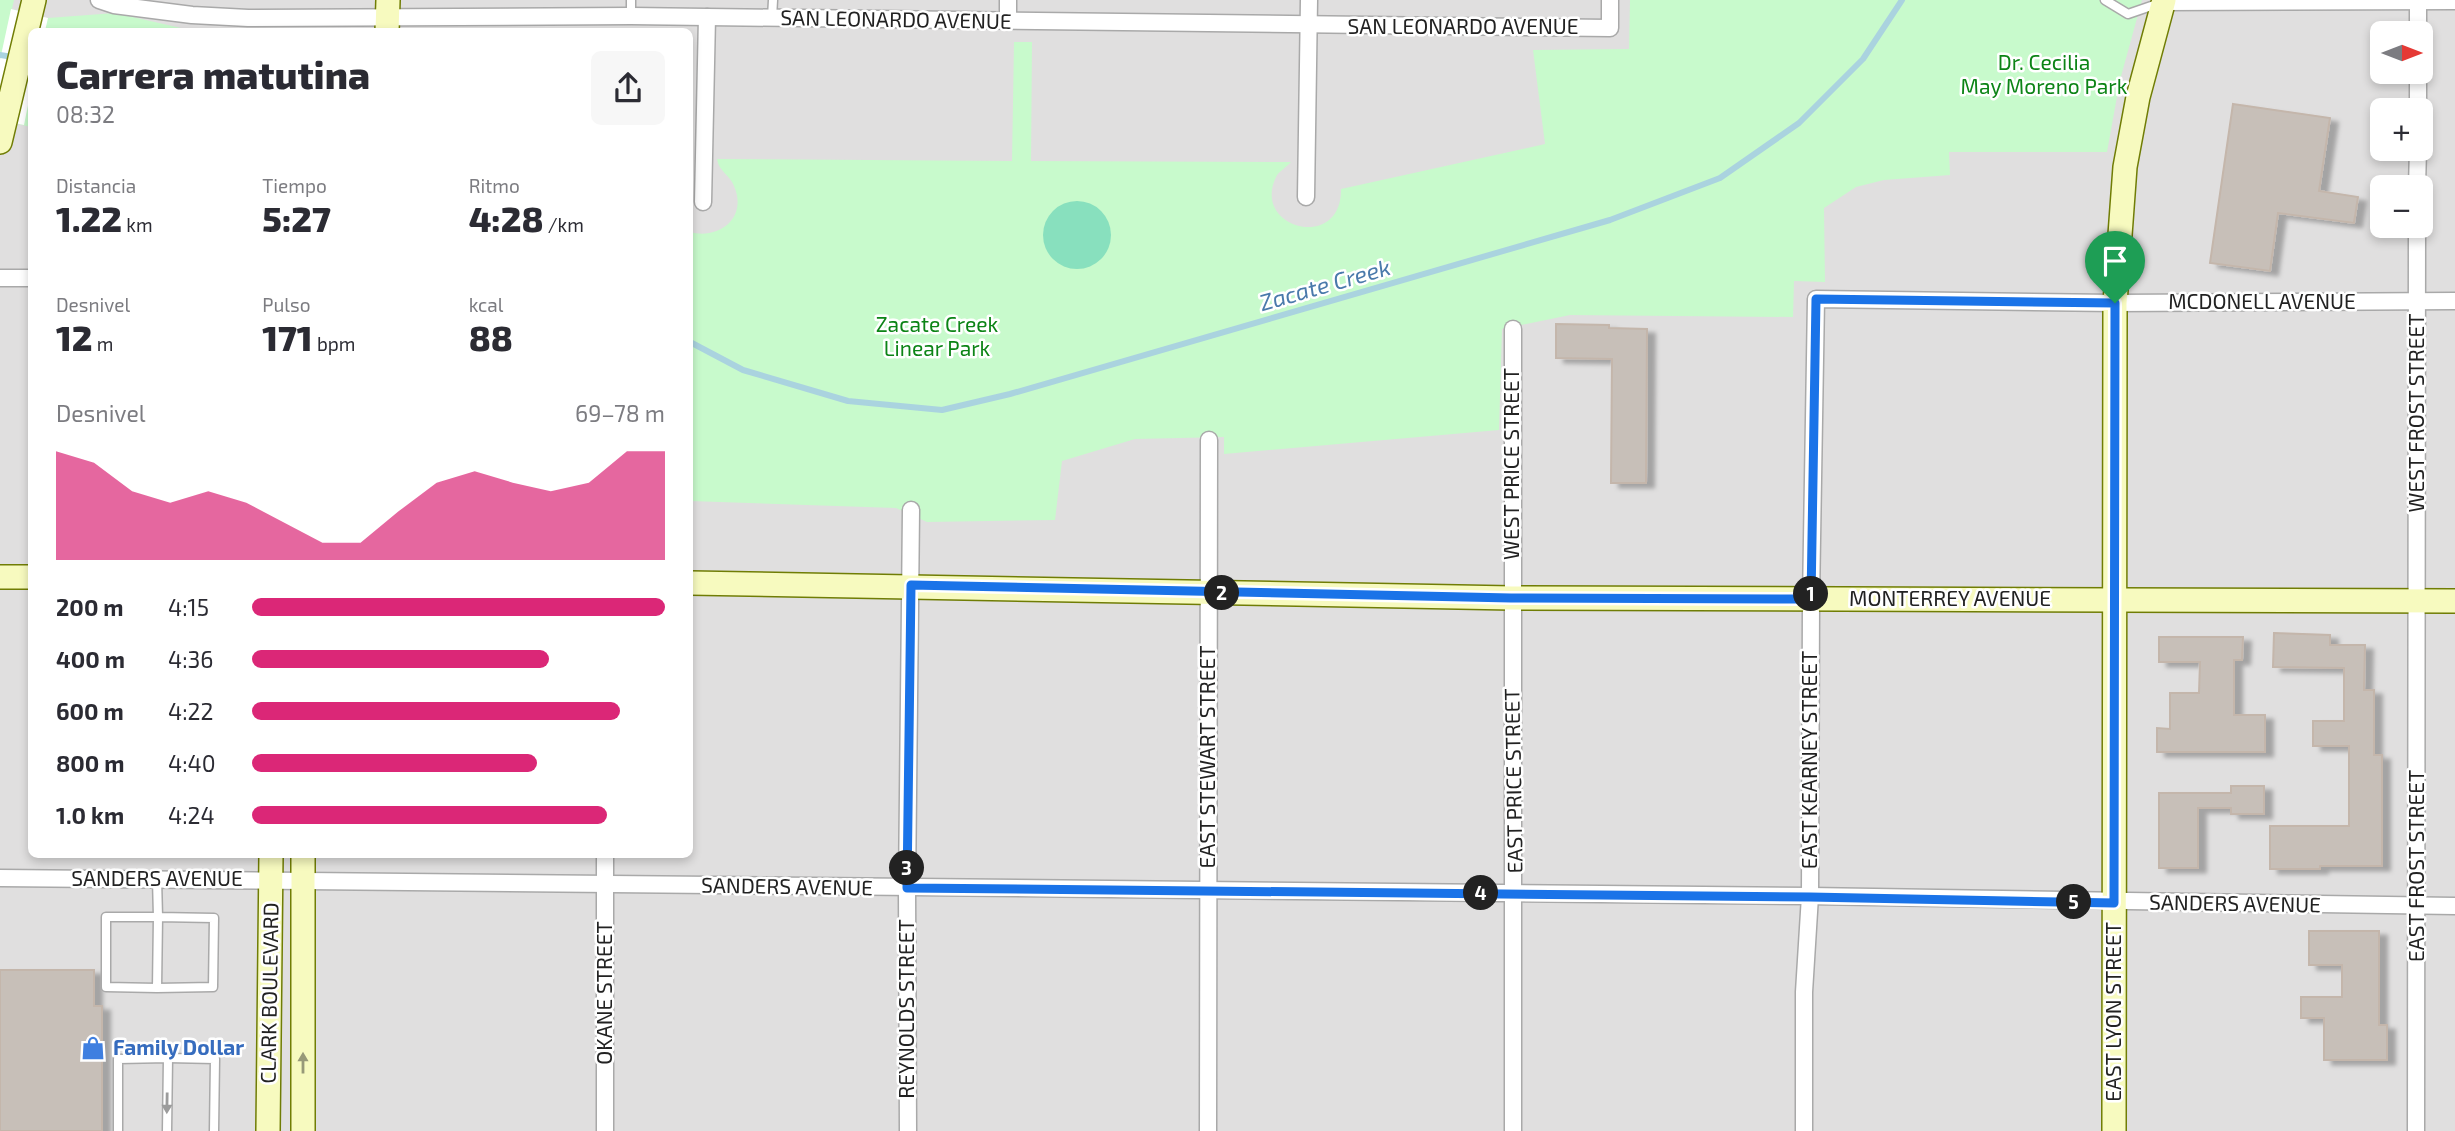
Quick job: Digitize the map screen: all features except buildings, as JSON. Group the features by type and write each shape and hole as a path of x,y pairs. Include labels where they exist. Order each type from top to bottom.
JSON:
{"street":[{"name":"SAN LEONARDO AVENUE","path":"99,0 114,5 192,15 248,18 631,8 706,18 1610,28 1610,0"},
{"path":"1008,0 1008,22"},
{"path":"1306,197 1309,0"},
{"path":"2162,1 2455,1"},
{"name":"EAST LYON STREET","path":"2114,1131 2115,303 2125,167 2138,97 2162,1"},
{"path":"2418,1 2418,21"},
{"path":"2,131 33,7"},
{"path":"703,202 706,18"},
{"name":"WEST FROST STREET","path":"2417,238 2417,601"},
{"path":"0,278 28,278"},
{"name":"MCDONELL AVENUE","path":"1816,299 2115,303 2455,301"},
{"name":"EAST KEARNEY STREET","path":"1804,1131 1804,992 1810,897 1816,299"},
{"name":"WEST PRICE STREET","path":"1511,598 1513,329"},
{"name":"EAST STEWART STREET","path":"1208,1131 1209,440"},
{"name":"REYNOLDS STREET","path":"908,1131 907,888 911,510"},
{"path":"0,577 28,577"},
{"name":"MONTERREY AVENUE","path":"693,583 1511,598 2455,601"},
{"name":"EAST PRICE STREET","path":"1511,598 1515,894 1513,1131"},
{"name":"EAST FROST STREET","path":"2416,1131 2417,601"},
{"name":"CLARK BOULEVARD","path":"268,1131 271,858"},
{"name":"CLARK BOULEVARD","path":"303,858 303,1131"},
{"name":"OKANE STREET","path":"605,858 605,1131"},
{"name":"SANDERS AVENUE","path":"0,878 2455,906"}],"lane":[{"path":"772,0 772,18"},
{"path":"2105,0 2128,14 2162,1"},
{"path":"157,988 158,879"},
{"path":"106,917 158,917 214,918 213,987 106,987 106,917"},
{"path":"118,1131 118,1059 168,1058 215,1059 214,1131"},
{"path":"167,1131 168,1058"}],"shaded area":[{"path":"0,0 2455,0 2455,1131 0,1131"}],"green space":[{"path":"0,0 14,0 12,9 48,18 115,13 181,28 28,28 28,126 0,120"},
{"name":"Zacate Creek Linear Park","path":"1630,0 2142,0 2120,80 2107,152 1949,152 1950,175 1884,180 1856,187 1824,208 1825,282 1794,281 1793,317 1570,315 1502,329 1499,430 1224,454 1224,437 1135,439 1062,461 1055,520 927,522 896,508 693,501 693,233 711,233 720,229 734,217 737,208 734,186 717,159 1012,161 1014,42 1032,42 1031,161 1291,162 1276,177 1272,195 1276,210 1286,220 1300,226 1314,227 1328,221 1337,209 1341,189 1545,144 1533,50 1629,49"},
{"path":"1077,201 1090,204 1101,211 1108,222 1111,235 1108,248 1101,259 1090,266 1077,269 1064,266 1053,259 1046,248 1043,235 1046,222 1053,211 1064,204"}],"pier":[{"path":"11,9 48,18 46,28 28,28 28,105 24,125 0,120 0,60"}],"waterway":[{"name":"Zacate Creek","path":"693,344 743,370 848,401 942,410 1010,394 1610,220 1720,178 1799,123 1863,59 1902,0"},
{"name":"Zacate Creek","path":"0,55 28,59"}],"place":[{"name":"Family Dollar","path":"93,1048"}],"route":[{"path":"1816,299 2115,303 2114,903 1810,897 907,888 911,585 1511,598 1811,599 1816,299"}],"park label":[{"name":"Dr. Cecilia May Moreno Park","path":"2044,75"}]}
